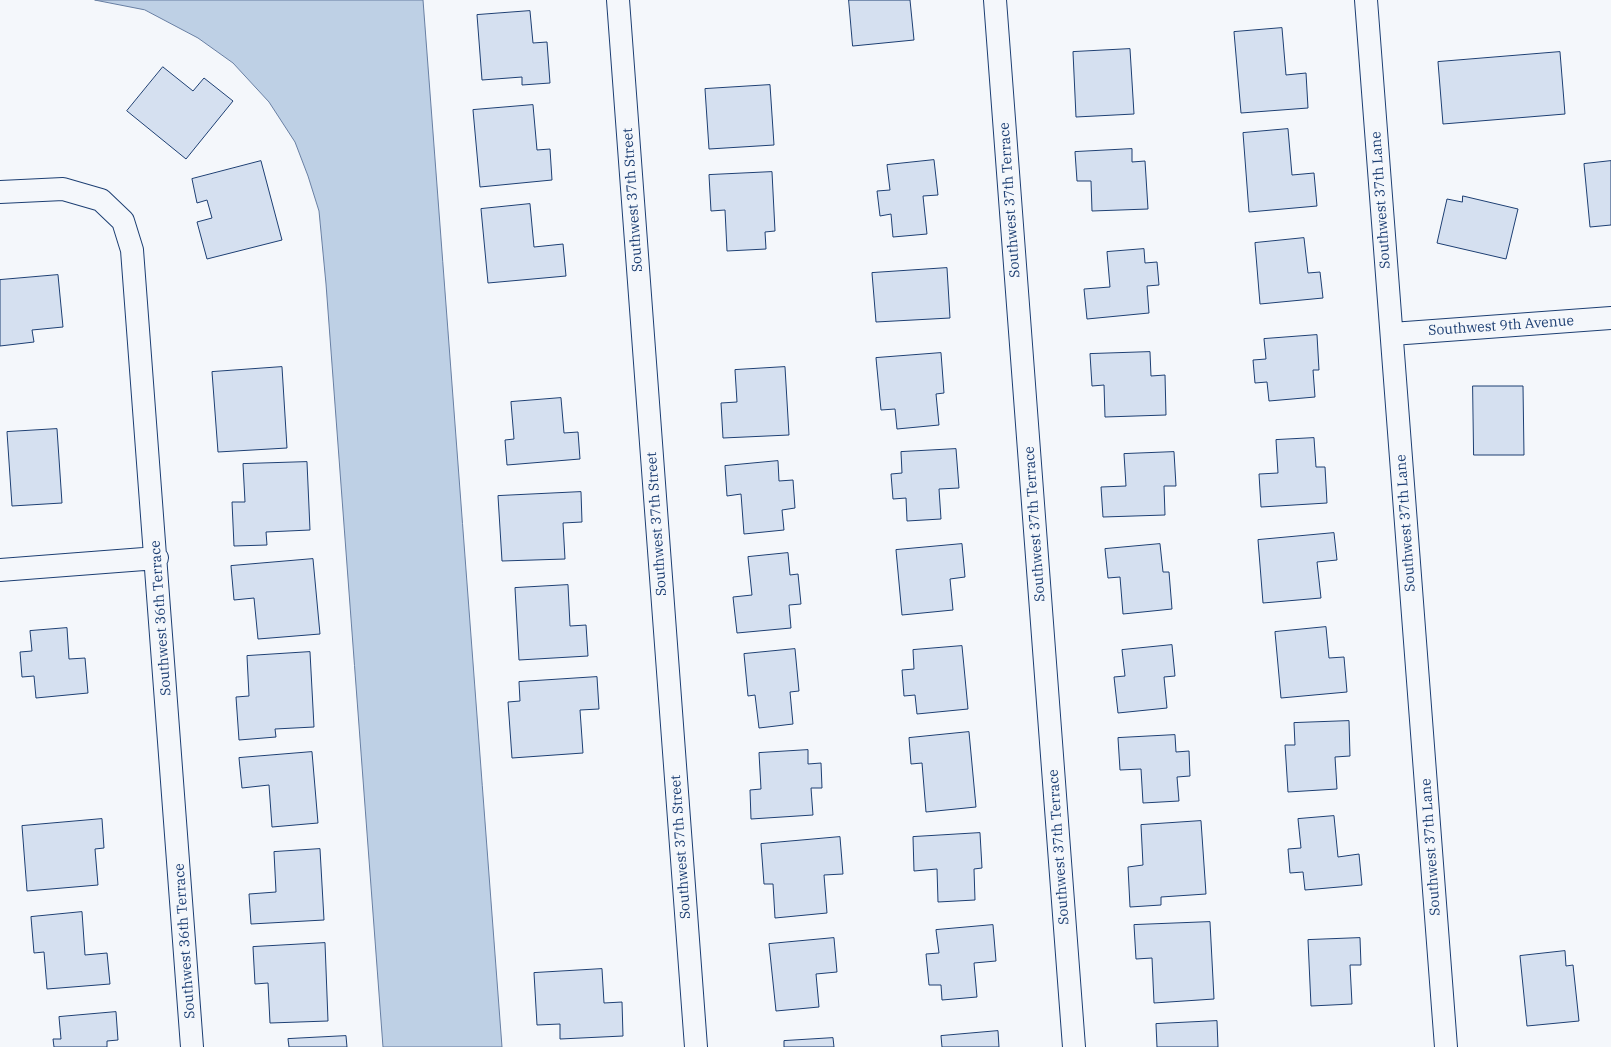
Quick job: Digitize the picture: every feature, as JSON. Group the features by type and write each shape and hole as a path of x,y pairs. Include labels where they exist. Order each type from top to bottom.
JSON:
{"street":[{"name":"Southwest 37th Street","path":"618,0 696,1047"},
{"name":"Southwest 37th Terrace","path":"995,0 1074,1047"},
{"name":"Southwest 37th Lane","path":"1366,0 1446,1047"},
{"name":"Southwest 36th Terrace","path":"0,192 63,189 101,200 123,222 132,250 157,558 192,1047"},
{"name":"Southwest 9th Avenue","path":"1392,334 1611,318"},
{"path":"0,570 157,558"}],"water":[{"path":"95,0 423,0 502,1047 383,1047 326,284 319,211 295,142 269,102 233,63 198,38 145,10"}],"building":[{"path":"849,0 910,0 914,40 853,46"},
{"path":"530,11 533,43 547,42 550,83 522,85 522,77 482,80 477,15"},
{"path":"1282,28 1286,75 1306,73 1308,108 1241,113 1234,32"},
{"path":"1130,49 1134,114 1076,117 1073,52"},
{"path":"1560,52 1565,114 1443,124 1438,62"},
{"path":"163,67 193,91 204,78 233,101 186,159 127,111"},
{"path":"770,85 774,145 709,149 705,89"},
{"path":"533,105 537,150 550,149 552,180 480,187 473,110"},
{"path":"1288,129 1292,175 1314,173 1317,206 1249,212 1243,133"},
{"path":"1132,149 1132,162 1145,161 1148,209 1092,211 1091,181 1077,181 1075,152"},
{"path":"934,160 938,195 923,196 927,234 893,237 891,214 880,216 877,191 890,190 887,165"},
{"path":"261,161 282,240 207,259 197,222 212,218 207,200 197,203 192,179"},
{"path":"1611,161 1611,225 1590,227 1584,164"},
{"path":"772,172 775,231 765,232 766,249 727,251 725,210 711,211 709,175"},
{"path":"1463,196 1518,209 1506,259 1437,243 1447,199 1462,202"},
{"path":"530,204 534,247 563,244 566,276 488,283 481,209"},
{"path":"1304,238 1308,273 1320,272 1323,298 1260,304 1255,243"},
{"path":"1144,249 1145,263 1157,262 1159,285 1147,286 1149,313 1087,319 1084,289 1110,287 1107,252"},
{"path":"947,268 950,318 876,322 872,273"},
{"path":"58,275 63,327 32,330 34,342 0,346 0,280"},
{"path":"1317,335 1319,370 1313,370 1315,397 1269,401 1267,382 1255,383 1253,360 1266,359 1264,339"},
{"path":"1150,352 1151,376 1165,375 1166,415 1105,417 1104,385 1092,386 1090,354"},
{"path":"941,353 944,393 936,394 939,425 897,429 895,409 881,410 876,358"},
{"path":"282,367 287,448 218,452 212,372"},
{"path":"785,367 789,435 723,438 721,403 737,402 735,370"},
{"path":"1473,386 1523,386 1524,455 1474,455"},
{"path":"561,398 564,433 578,432 580,459 507,465 505,440 514,439 511,402"},
{"path":"57,429 62,503 12,506 7,432"},
{"path":"1314,438 1316,467 1325,467 1327,503 1261,507 1259,474 1278,473 1276,440"},
{"path":"956,449 959,488 939,489 941,519 907,521 906,498 893,499 891,474 902,473 901,452"},
{"path":"1174,452 1176,486 1164,486 1165,515 1103,517 1101,487 1126,486 1124,454"},
{"path":"778,461 779,481 793,480 795,508 782,510 784,530 744,534 741,494 727,496 725,466"},
{"path":"307,462 310,530 266,532 267,545 234,546 232,502 245,502 243,464"},
{"path":"581,492 582,522 563,523 565,559 502,561 498,496"},
{"path":"1334,533 1337,560 1317,562 1321,598 1263,603 1258,540"},
{"path":"962,544 965,577 950,579 953,610 902,615 896,550"},
{"path":"1160,544 1163,572 1169,572 1172,609 1123,614 1120,577 1108,578 1105,549"},
{"path":"788,553 790,575 798,574 801,604 789,605 791,628 737,633 733,597 752,595 748,557"},
{"path":"313,559 320,634 258,639 254,598 234,600 231,566"},
{"path":"568,585 570,626 586,625 588,656 519,660 515,588"},
{"path":"1326,627 1329,658 1344,657 1347,692 1281,698 1275,632"},
{"path":"67,628 69,659 85,658 88,693 36,698 34,676 22,677 20,652 32,651 30,631"},
{"path":"1172,645 1175,676 1164,677 1167,708 1118,713 1114,677 1125,676 1122,650"},
{"path":"962,646 968,709 917,714 915,695 904,696 902,670 914,669 913,650"},
{"path":"795,649 799,691 790,692 793,724 759,728 755,695 748,696 744,654"},
{"path":"310,652 314,727 275,729 276,737 239,740 236,697 249,696 247,656"},
{"path":"597,677 599,709 580,710 583,753 512,758 508,702 520,701 519,682"},
{"path":"1349,721 1350,756 1335,757 1337,789 1288,792 1285,745 1295,745 1294,723"},
{"path":"969,732 976,807 926,812 922,763 911,764 909,738"},
{"path":"1175,735 1176,752 1189,751 1190,776 1177,777 1179,801 1143,803 1141,769 1120,770 1118,738"},
{"path":"808,750 808,764 821,763 822,788 811,788 813,815 751,819 750,790 761,789 759,753"},
{"path":"312,752 318,823 272,827 269,785 242,788 239,758"},
{"path":"1334,816 1338,857 1359,854 1362,885 1305,890 1303,872 1290,873 1288,849 1301,848 1298,819"},
{"path":"102,819 104,848 95,849 98,885 27,891 22,826"},
{"path":"1201,821 1206,894 1161,897 1161,905 1130,907 1128,867 1143,865 1141,825"},
{"path":"980,833 982,868 974,869 975,900 938,902 937,869 914,871 913,837"},
{"path":"840,837 843,874 824,875 827,913 775,918 773,884 764,884 761,844"},
{"path":"320,849 324,920 251,924 249,894 276,892 274,852"},
{"path":"82,912 85,955 107,953 110,984 47,989 44,952 34,953 31,917"},
{"path":"1210,922 1214,999 1154,1003 1152,958 1136,959 1134,925"},
{"path":"993,925 996,961 974,963 977,997 942,1000 941,985 929,985 926,954 939,953 936,930"},
{"path":"834,938 837,972 816,974 819,1007 776,1011 769,944"},
{"path":"1360,938 1361,965 1350,965 1352,1004 1311,1006 1308,940"},
{"path":"325,943 328,1021 270,1023 268,983 255,984 253,947"},
{"path":"1565,951 1566,966 1573,965 1579,1021 1527,1026 1520,956"},
{"path":"602,969 604,1003 622,1002 623,1036 560,1039 560,1024 537,1025 534,973"},
{"path":"116,1012 118,1040 107,1041 107,1047 54,1047 53,1039 61,1039 59,1017"},
{"path":"1217,1021 1218,1047 1157,1047 1156,1024"},
{"path":"998,1031 999,1047 942,1047 941,1036"},
{"path":"346,1036 347,1047 289,1047 288,1039"},
{"path":"833,1038 834,1047 784,1047 784,1041"}]}
